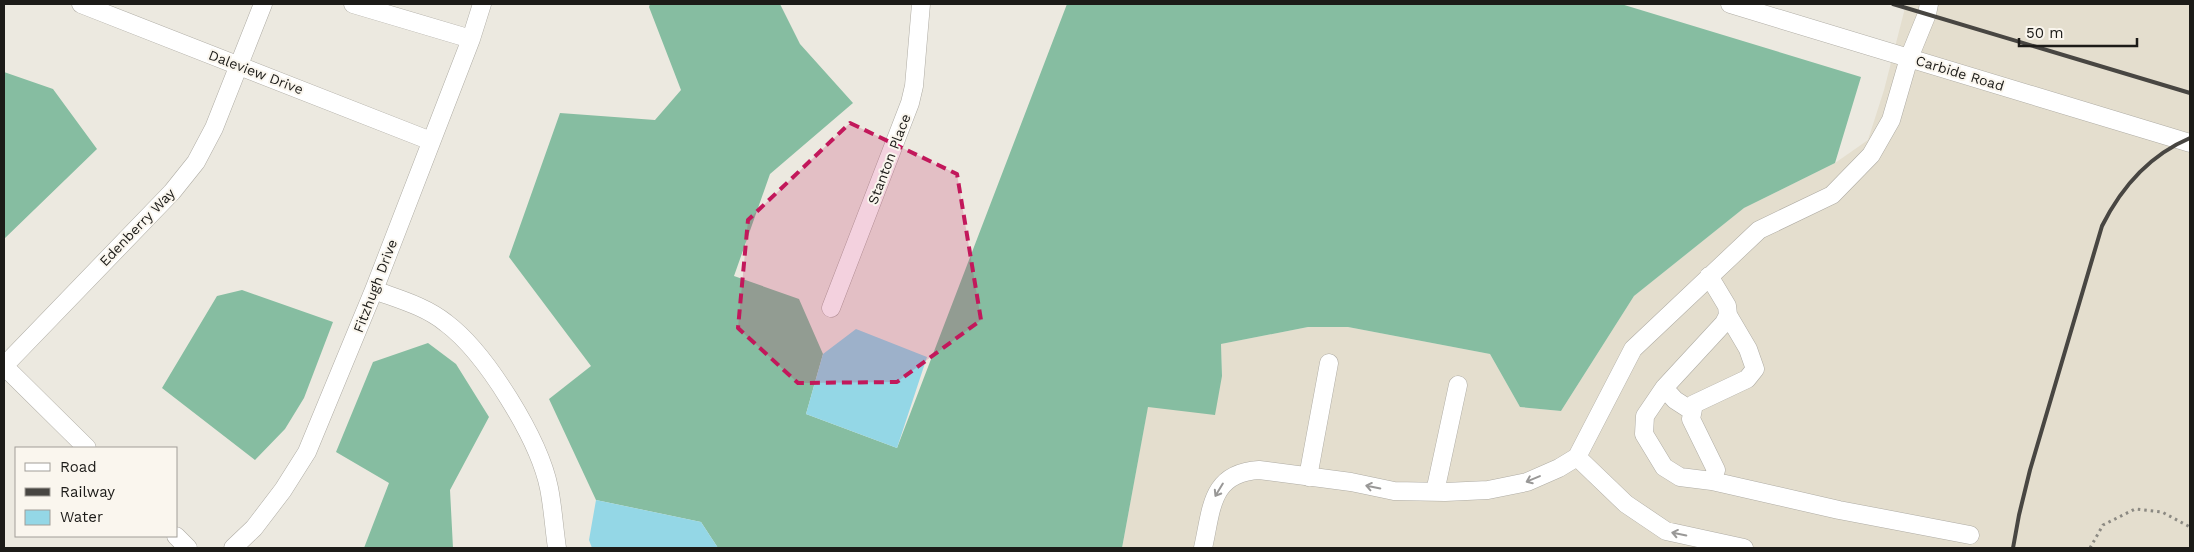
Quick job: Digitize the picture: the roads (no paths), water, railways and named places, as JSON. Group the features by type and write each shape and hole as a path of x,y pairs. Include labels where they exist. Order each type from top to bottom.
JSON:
{"street":[{"name":"Daleview Drive","path":"82,4 431,141"},
{"name":"Edenberry Way","path":"4,366 172,192 196,162 214,128 263,4"},
{"path":"353,4 471,38"},
{"name":"Fitzhugh Drive","path":"234,548 254,528 283,490 307,452 374,290 471,38 482,4"},
{"name":"Stanton Place","path":"831,308 910,103 914,86 921,4"},
{"name":"Carbide Road","path":"1730,4 2190,143"},
{"path":"1204,548 1215,496 1226,480 1237,474 1259,470 1394,491 1488,490 1527,482 1559,468 1577,457 1633,349 1759,230 1832,194 1872,155 1891,120 1909,58 1927,14 1929,4"},
{"path":"1709,276 1727,306 1728,315 1748,349 1755,369 1747,379 1694,404 1690,419 1716,470 1712,481"},
{"path":"374,290 419,307 446,322 467,342 487,368 527,429 538,456 548,487 557,548"},
{"path":"1728,315 1724,323 1664,388 1645,416 1644,434 1664,467 1680,477 1712,481 1839,510 1970,535"},
{"path":"1308,477 1329,363"},
{"path":"4,366 86,447"},
{"path":"1435,492 1458,385"},
{"path":"1664,388 1675,400 1692,411"},
{"path":"1577,457 1626,504 1666,531 1744,548"},
{"path":"177,537 188,548"}],"water":[{"path":"856,329 927,357 897,448 806,414 823,354"},
{"path":"596,500 701,522 718,548 592,548 589,540"}],"railway":[{"path":"1893,4 2190,93"},
{"path":"2013,548 2030,470 2102,226 2118,199 2138,174 2162,154 2190,138"}]}
